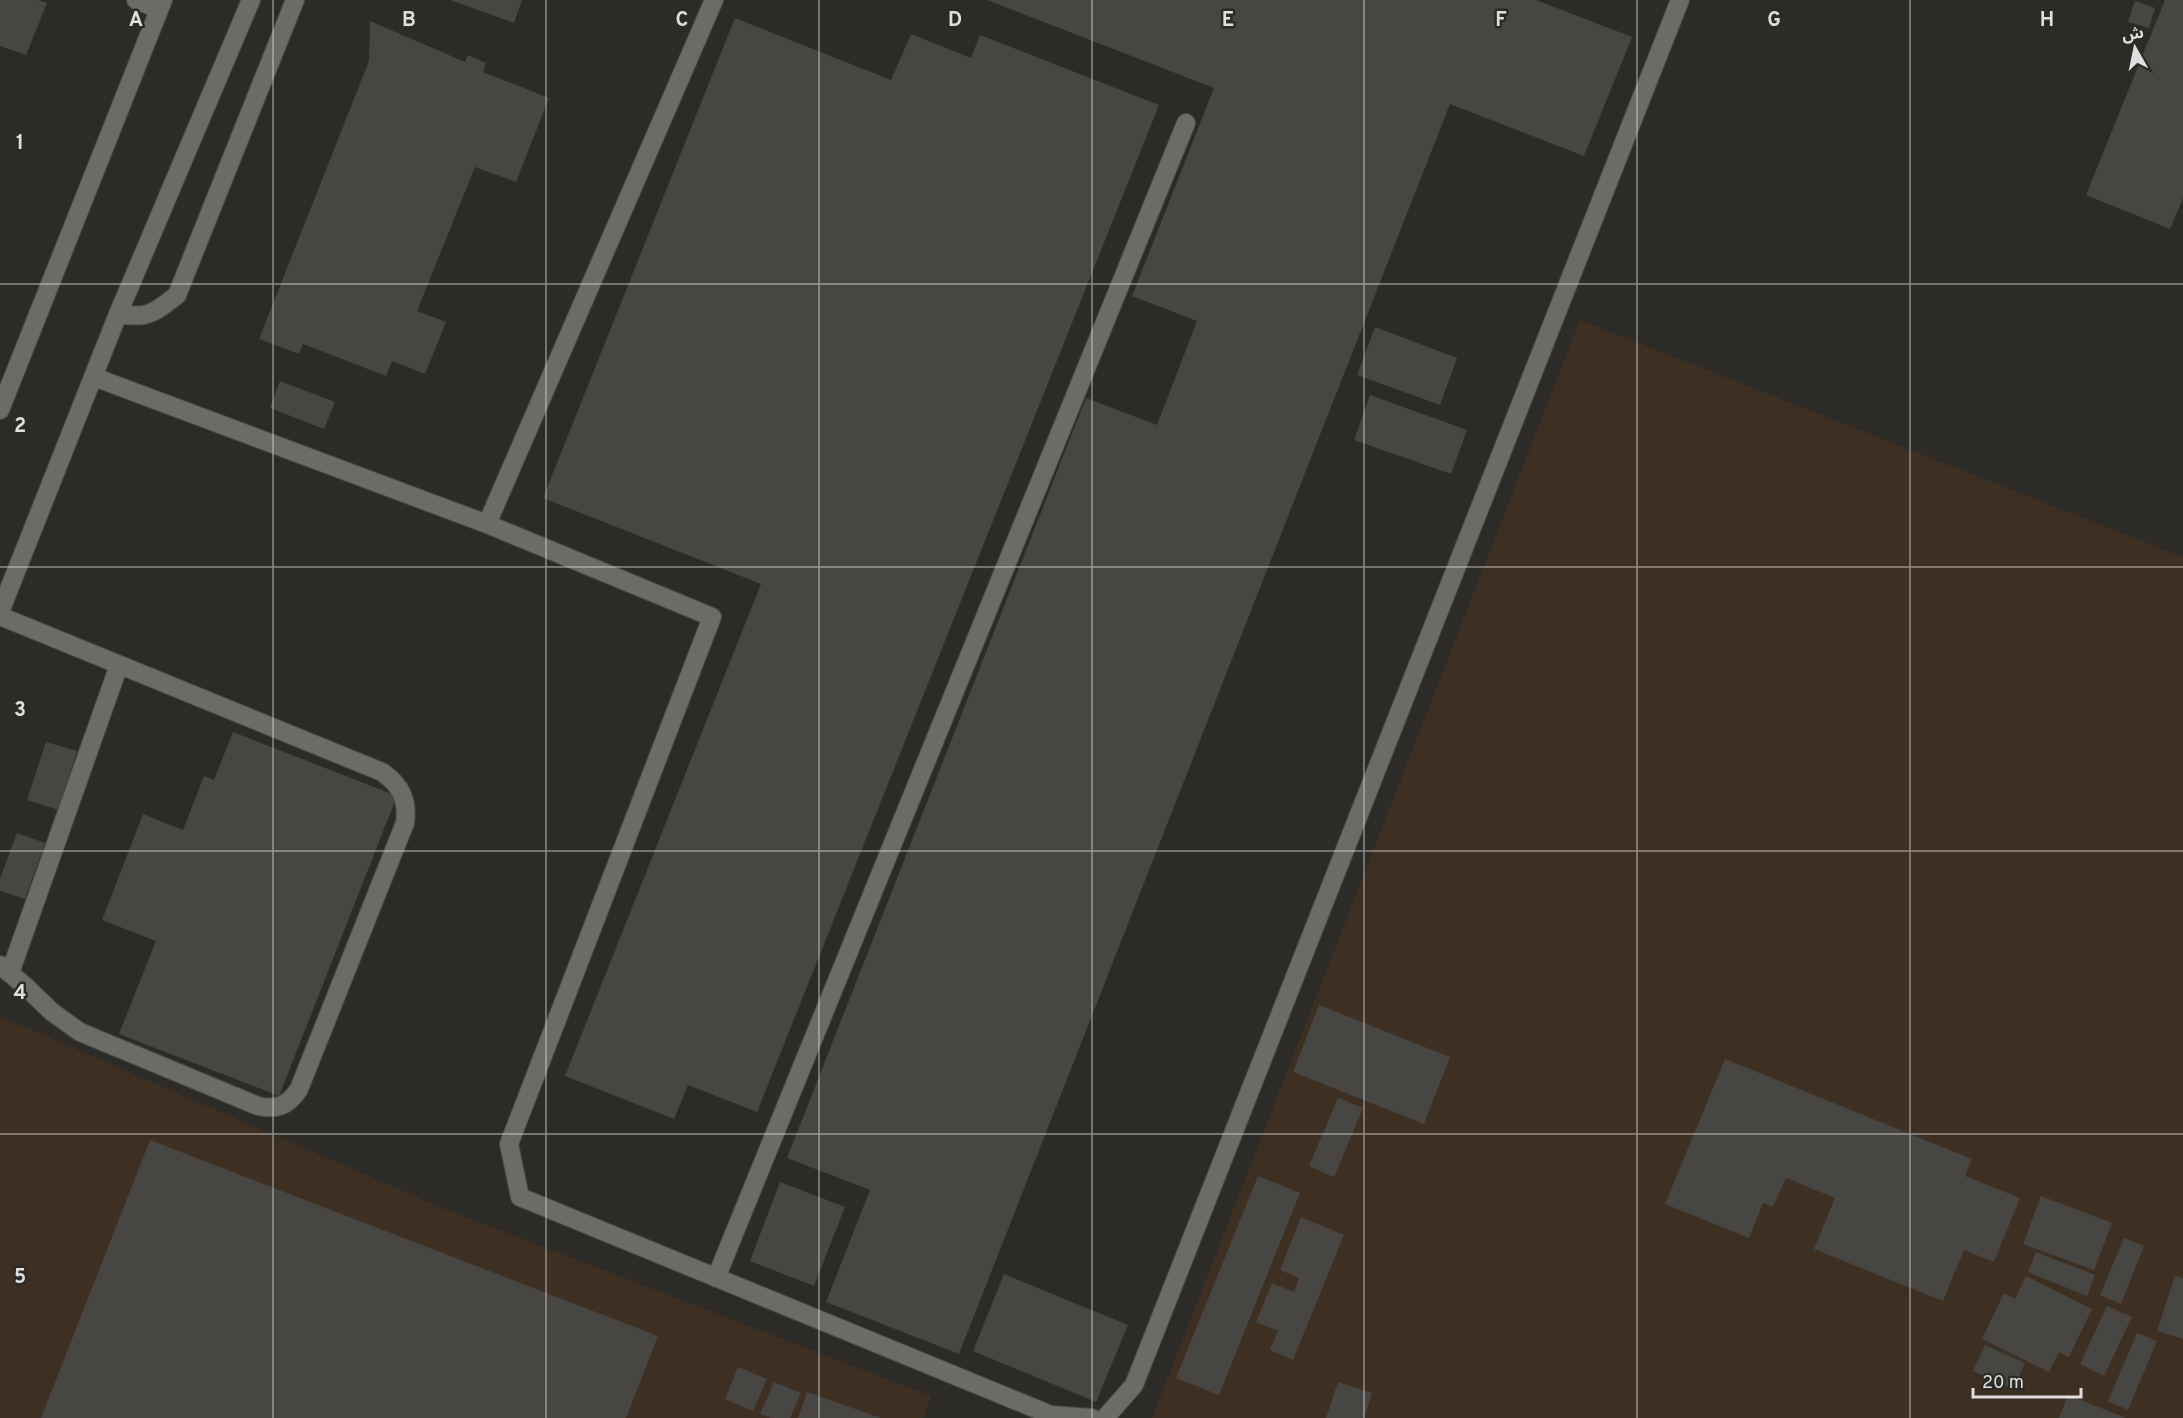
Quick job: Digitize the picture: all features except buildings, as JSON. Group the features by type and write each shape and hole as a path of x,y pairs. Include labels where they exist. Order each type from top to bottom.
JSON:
{"street":[{"path":"0,410 161,4 136,0"},
{"path":"119,665 5,969 51,1012 80,1032 258,1106 270,1109 282,1107 292,1100 299,1089 405,823 405,799 392,779 382,772 0,614 118,314 251,0"},
{"path":"118,314 139,318 156,313 177,295 296,0"},
{"path":"487,524 714,0"},
{"path":"1105,1418 1134,1384 1680,0"},
{"path":"716,1278 1186,123"},
{"path":"94,377 487,524 712,617 509,1144 520,1197 1051,1415 1092,1418"}],"shaded area":[{"path":"1580,320 2183,557 2183,1418 1152,1418"},
{"path":"0,1016 440,1207 931,1396 924,1418 0,1418"}]}
